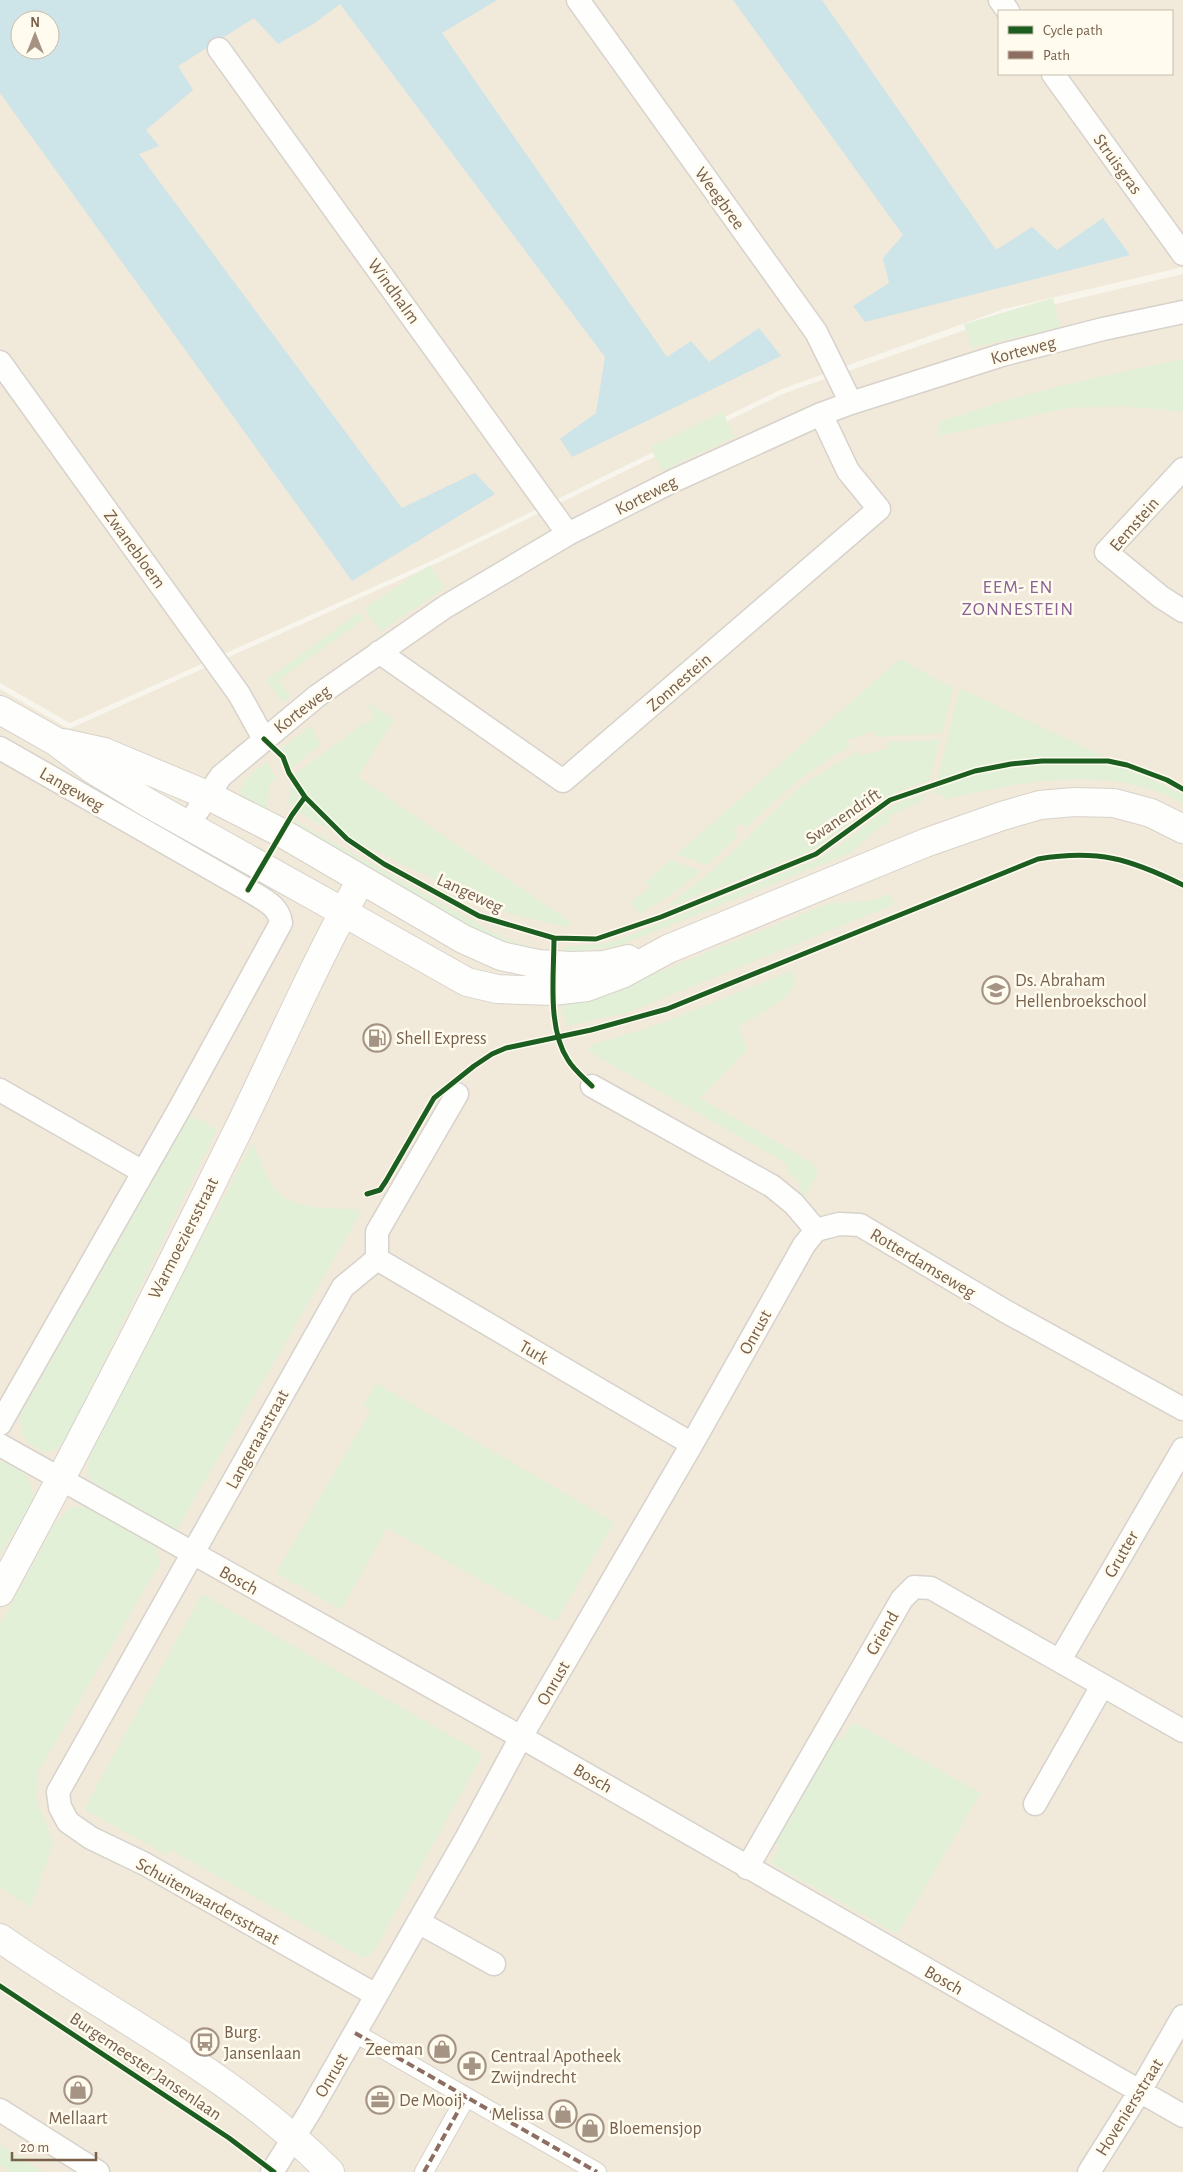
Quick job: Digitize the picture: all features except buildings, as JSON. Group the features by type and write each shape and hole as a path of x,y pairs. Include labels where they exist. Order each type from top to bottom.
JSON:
{"main road":[{"name":"Langeweg","path":"0,710 56,741 94,770 468,982 497,989 553,992 587,987 622,974 668,949"},
{"name":"Langeweg","path":"56,741 104,752 208,796 282,833 463,939 502,956 524,962 554,965 604,965 668,949"},
{"path":"668,949 925,843 1040,805 1074,802 1114,804 1150,813 1183,829"},
{"name":"Warmoeziersstraat","path":"0,1592 61,1479 236,1133 286,1026 360,880"},
{"name":"Burgemeester Jansenlaan","path":"0,1938 86,1996 218,2077 293,2138 330,2172"}],"street":[{"name":"Weegbree","path":"578,0 816,332 851,403"},
{"name":"Windhalm","path":"219,49 568,534"},
{"name":"Struisgras","path":"1054,75 1183,254"},
{"name":"Korteweg","path":"188,824 221,776 317,696 502,572 568,534 673,481 821,414 851,403 1002,355 1104,329 1183,312"},
{"name":"Zwanebloem","path":"0,362 239,694 264,739"},
{"name":"Zonnestein","path":"380,652 563,781 880,510 848,471 821,414"},
{"name":"Eemstein","path":"1183,469 1106,552 1161,597 1183,611"},
{"name":"Langeweg","path":"0,748 275,908 280,915 281,923 143,1172"},
{"path":"592,1086 772,1186 794,1204 816,1230"},
{"path":"0,1090 143,1172 0,1424"},
{"path":"376,1259 377,1232 457,1094"},
{"name":"Rotterdamseweg","path":"816,1230 839,1224 860,1225 1005,1311 1183,1409"},
{"name":"Onrust","path":"272,2172 468,1837 521,1737 692,1444 804,1245 816,1230"},
{"name":"Turk","path":"376,1259 692,1444"},
{"name":"Langeraarstraat","path":"58,1792 343,1287 376,1259"},
{"name":"Bosch","path":"0,1445 521,1737 1183,2116"},
{"name":"Grutter","path":"1060,1660 1183,1448"},
{"name":"Griend","path":"747,1868 902,1599 914,1587 931,1588 1183,1731"},
{"path":"1035,1804 1102,1686"},
{"name":"Schuitenvaardersstraat","path":"58,1792 60,1807 68,1822 91,1838 145,1864 376,1995"},
{"path":"418,1922 494,1964"},
{"name":"Hoveniersstraat","path":"1088,2172 1140,2091 1183,2016"},
{"path":"355,2033 589,2170"},
{"path":"424,2172 466,2097"},
{"path":"0,2110 98,2172"}],"shaded area":[{"path":"0,0 1183,0 1183,267 1004,309 782,389 429,562 70,723 0,683"},
{"path":"1183,274 1183,2172 0,2172 0,689 69,729 431,566 785,393 1008,315"}],"green space":[{"path":"1053,298 1060,327 971,348 964,324"},
{"path":"1183,359 1183,412 1121,406 1069,408 938,436 939,422 997,403 1067,384"},
{"path":"723,412 734,437 662,471 650,447"},
{"path":"430,565 445,588 380,632 364,608"},
{"path":"359,612 364,619 279,680 290,696 282,702 266,680"},
{"path":"900,659 953,688 942,733 876,737 874,731 847,740 850,746 821,764 795,784 746,828 741,824 733,830 738,836 707,865 677,854"},
{"path":"960,688 1172,789 1183,795 1183,803 1155,791 1126,783 1096,780 1035,782 945,799 941,794 933,796"},
{"path":"369,703 394,720 358,777 572,923 567,927 518,916 486,904 307,818 288,803 292,776 363,724 373,720"},
{"path":"311,726 321,744 290,769 280,749"},
{"path":"940,740 929,780 897,792 870,806 817,848 664,909 714,869 803,784 858,751 861,756 887,748 886,742"},
{"path":"267,761 276,779 270,784 266,814 246,808 240,792 245,780"},
{"path":"925,793 923,801 888,816 890,823 881,826 850,853 618,946 561,954 564,947 603,944 623,938 822,857 892,806"},
{"path":"289,819 490,931 519,944 534,947 534,955 505,948 284,826"},
{"path":"670,860 701,871 671,895 639,914 630,903 650,887 646,882"},
{"path":"889,894 895,904 629,1012 567,1026 559,999 614,990 830,903 871,901"},
{"path":"793,970 795,985 783,1000 738,1027 748,1049 700,1098 816,1165 817,1174 805,1195 802,1196 798,1180 789,1174 786,1163 586,1050 594,1044 660,1024"},
{"path":"190,1115 217,1129 65,1441 55,1450 45,1452 32,1446 23,1438 19,1417"},
{"path":"252,1144 269,1180 277,1191 286,1198 297,1203 320,1208 357,1209 360,1214 177,1529 160,1526 102,1492 87,1475 89,1453"},
{"path":"376,1383 614,1522 556,1622 387,1528 341,1610 276,1573 371,1410 363,1405"},
{"path":"0,1462 21,1468 31,1485 34,1499 0,1555"},
{"path":"72,1507 85,1507 156,1547 160,1563 38,1772 36,1798 53,1843 31,1907 0,1889 0,1625 55,1523"},
{"path":"202,1594 483,1754 373,1953 363,1958 171,1850 167,1855 84,1809"},
{"path":"853,1722 981,1793 897,1934 771,1863 780,1846 771,1841 827,1732 842,1740"},
{"path":"0,2145 43,2172 11,2172 0,2165"}],"water":[{"path":"0,0 497,0 442,33 667,357 691,341 709,362 759,328 781,356 572,457 560,439 596,413 605,357 340,4 315,23 278,44 254,18 178,66 193,90 146,130 159,146 139,154 402,508 475,473 495,494 352,581 0,93"},
{"path":"733,0 822,0 996,250 1032,227 1057,250 1103,218 1130,255 865,322 853,306 889,283 883,258 903,235"}],"marked path":[{"path":"355,2033 597,2172"},
{"path":"424,2172 466,2097"}],"cycle path":[{"path":"248,890 292,815 305,797 289,773 283,757 264,739"},
{"name":"Swanendrift","path":"554,938 596,939 661,917 816,854 890,800 975,771 1011,764 1042,761 1108,761 1127,765 1167,780 1183,789"},
{"path":"305,797 347,839 384,864 479,916 554,938 553,1001 557,1033 561,1047 568,1060 576,1071 592,1086"},
{"path":"367,1194 380,1190 434,1098 474,1066 492,1054 506,1048 591,1030 667,1009 1038,859 1079,855 1113,859 1130,863 1183,885"},
{"path":"0,1986 229,2138 274,2172"}],"place":[{"name":"Ds. Abraham Hellenbroekschool","path":"996,990"},
{"name":"Shell Express","path":"377,1038"},
{"name":"Burg. Jansenlaan","path":"205,2042"},
{"name":"Zeeman","path":"442,2049"},
{"name":"Centraal Apotheek Zwijndrecht","path":"472,2066"},
{"name":"Mellaart","path":"78,2090"},
{"name":"De Mooij","path":"380,2100"},
{"name":"Melissa","path":"563,2114"},
{"name":"Bloemensjop","path":"590,2128"}],"district":[{"name":"EEM- EN ZONNESTEIN","path":"1018,597"}]}
